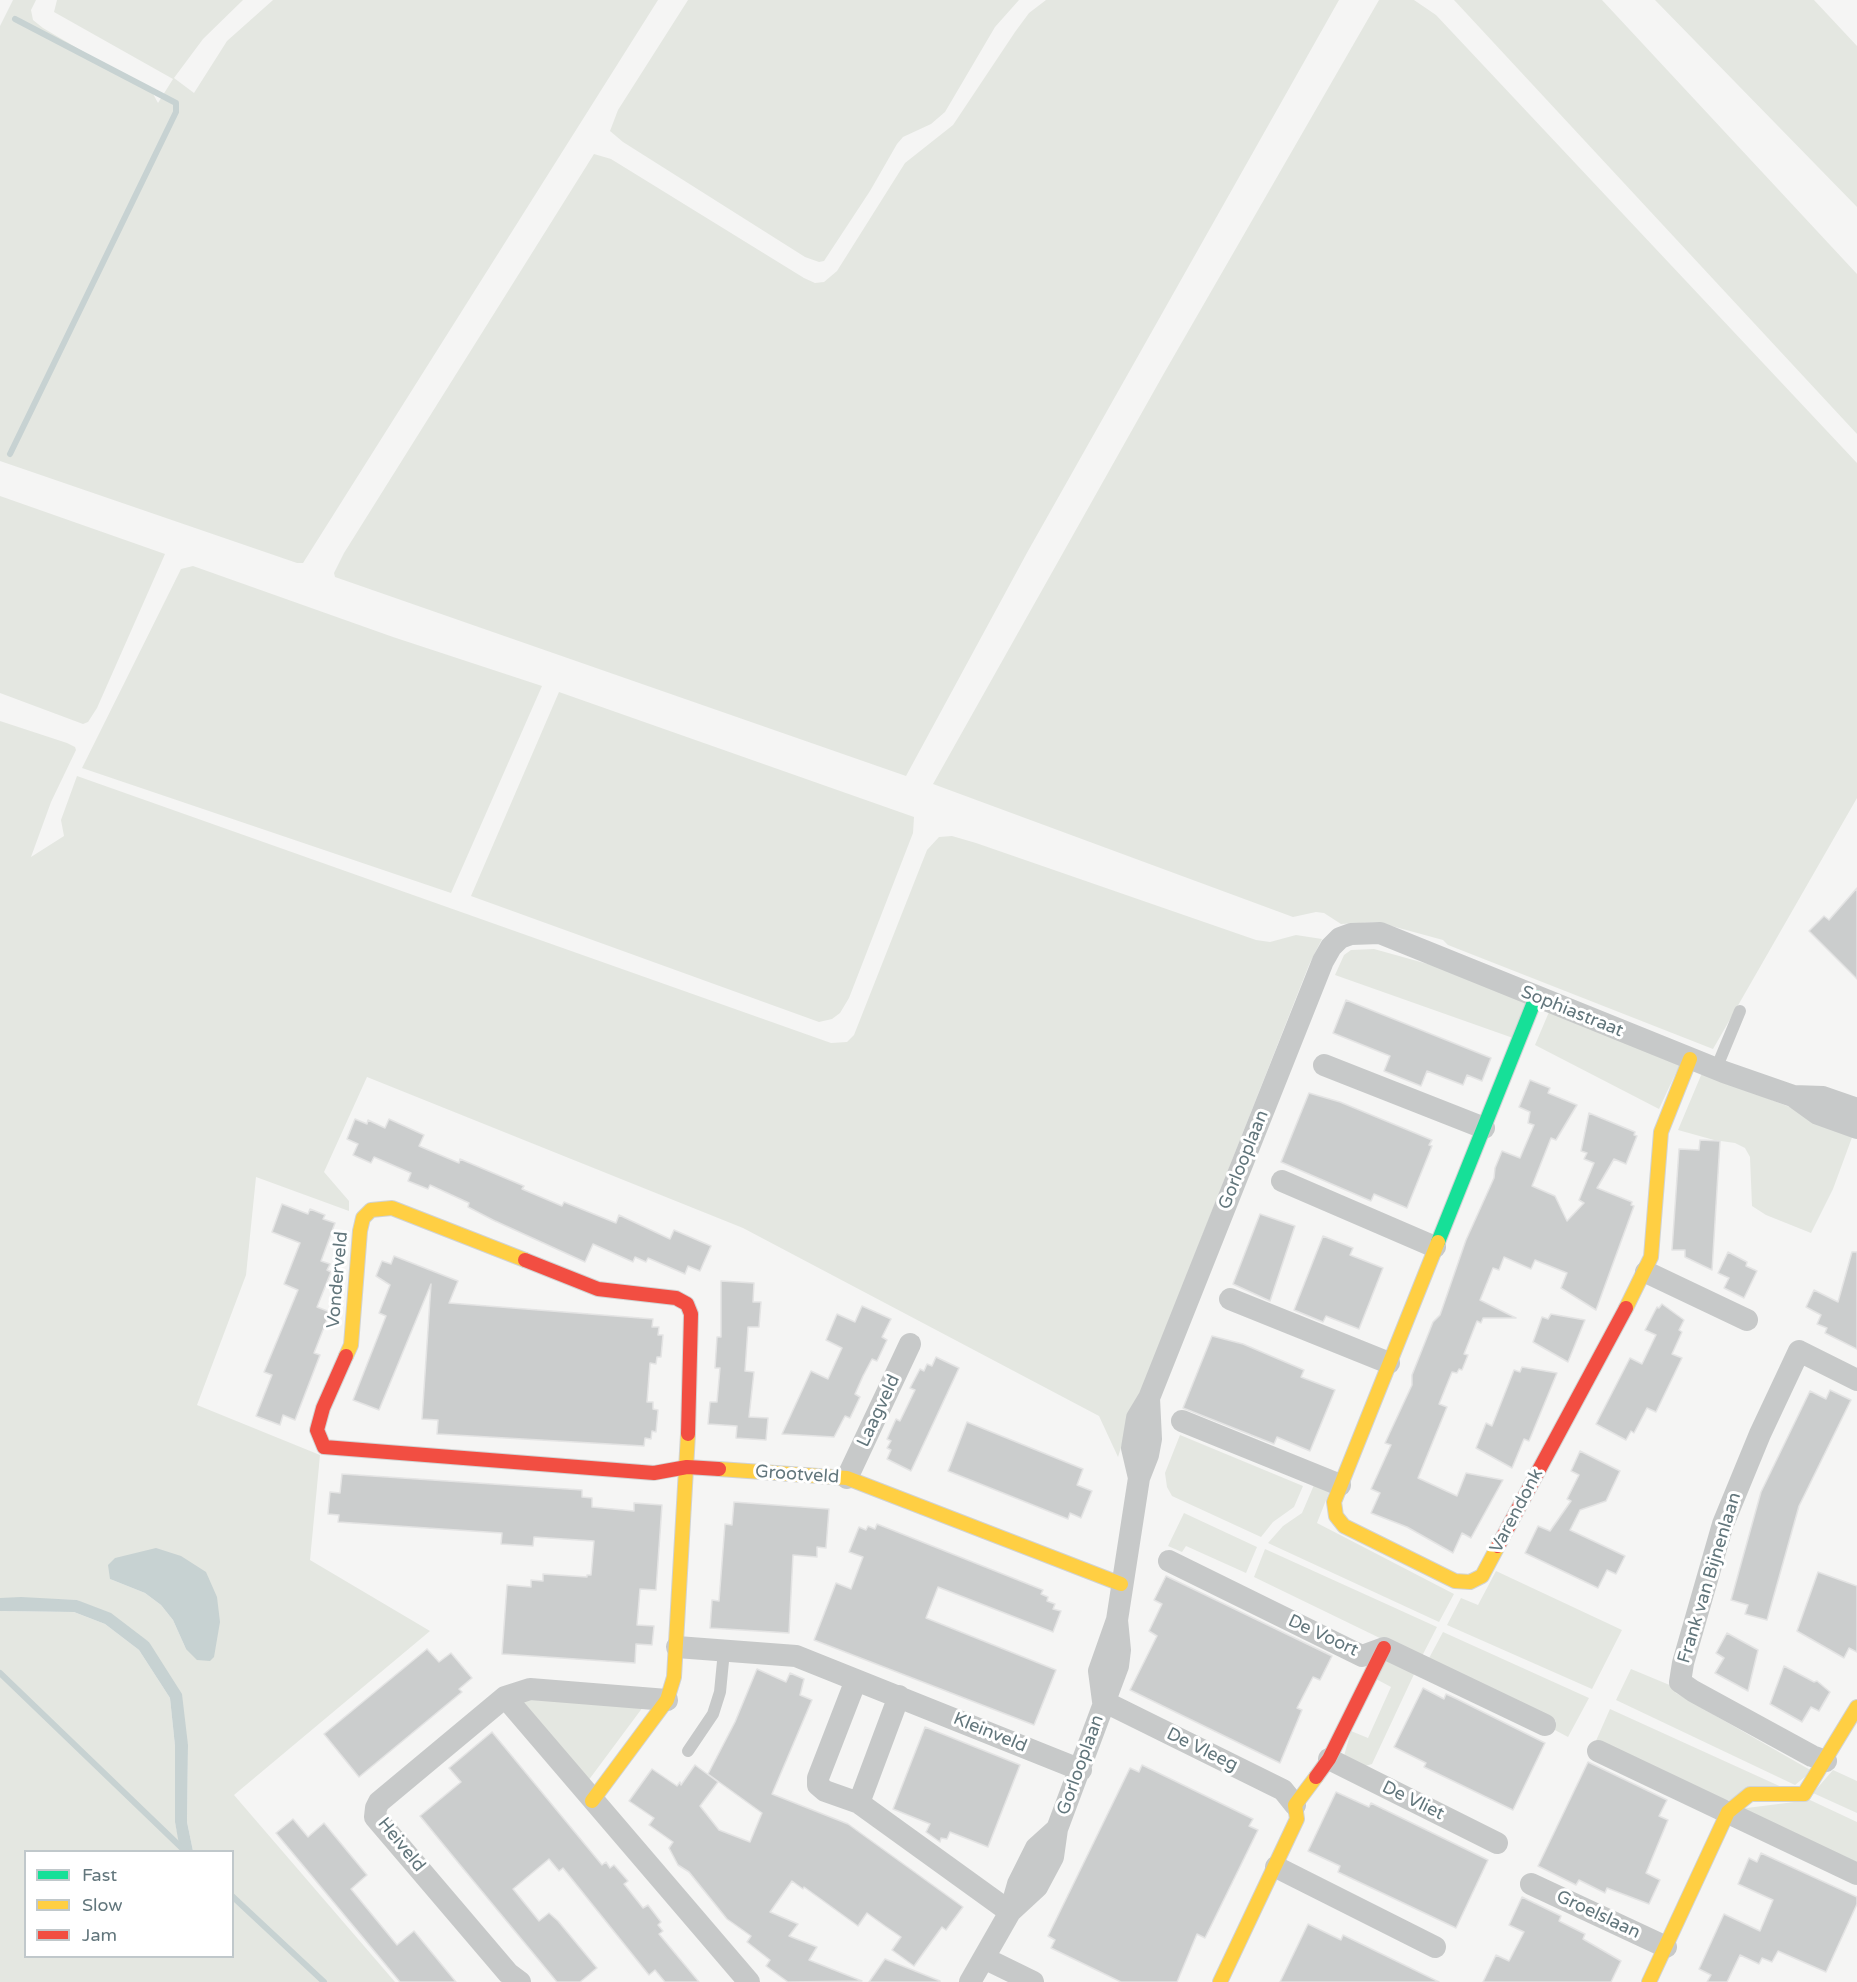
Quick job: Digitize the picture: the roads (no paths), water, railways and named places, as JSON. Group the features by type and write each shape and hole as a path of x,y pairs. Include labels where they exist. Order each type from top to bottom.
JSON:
{"street":[{"name":"Sophiastraat","path":"1351,934 1380,933 1716,1070 1793,1096 1822,1097 1857,1109"},
{"name":"Gorlooplaan","path":"970,1982 1010,1912 1018,1884 1036,1848 1057,1829 1081,1770 1103,1701 1118,1666 1120,1650 1117,1620 1121,1584 1138,1478 1148,1455 1151,1439 1149,1398 1323,961 1331,947 1340,938 1351,934"},
{"name":"Varendonk","path":"1536,997 1334,1502 1336,1516 1344,1526 1455,1581 1470,1582 1482,1576 1646,1272 1651,1257 1661,1132 1690,1059"},
{"path":"1324,1065 1484,1128"},
{"name":"Sophiastraat","path":"1793,1096 1818,1114 1857,1128"},
{"path":"1282,1181 1435,1247"},
{"name":"Vonderveld","path":"392,1208 598,1289 676,1298 687,1304 691,1314 687,1467 654,1473 324,1447 317,1430 322,1408 351,1345 363,1218 371,1210 392,1208"},
{"path":"1646,1272 1747,1320"},
{"path":"1230,1299 1389,1363"},
{"name":"Laagveld","path":"847,1478 910,1344"},
{"name":"Frank van Bijnenlaan","path":"1826,1761 1812,1756 1680,1682 1683,1663 1724,1524 1760,1434 1799,1350 1857,1380"},
{"path":"1182,1421 1340,1485"},
{"path":"592,1801 668,1700 677,1647 687,1467"},
{"name":"Grootveld","path":"687,1467 847,1478 1121,1584"},
{"name":"De Voort","path":"1168,1561 1362,1656 1384,1648 1545,1725"},
{"name":"Kleinveld","path":"677,1647 796,1656 1081,1770"},
{"path":"1220,1982 1297,1819 1295,1805 1329,1760 1384,1648"},
{"path":"856,1680 818,1778 818,1785 825,1791 859,1803 1010,1912"},
{"path":"668,1700 530,1689 505,1697 748,1982"},
{"path":"859,1803 899,1696"},
{"name":"Heiveld","path":"505,1697 380,1802 375,1817 508,1973 519,1982"},
{"name":"De Vleeg","path":"1103,1701 1283,1790 1295,1805"},
{"path":"1649,1982 1728,1812 1750,1794 1804,1794 1857,1707"},
{"path":"1598,1751 1857,1874"},
{"name":"De Vliet","path":"1329,1760 1497,1843"},
{"path":"1276,1867 1435,1947"},
{"name":"Groelslaan","path":"1531,1884 1666,1947"},
{"path":"984,1958 1033,1982"}],"lane":[{"path":"1716,1070 1740,1011"},
{"path":"688,1751 713,1714 720,1692 724,1651"}],"waterway":[{"path":"10,454 176,112 176,103 15,19"},
{"path":"0,1673 184,1850"},
{"path":"234,1898 324,1982"}]}
